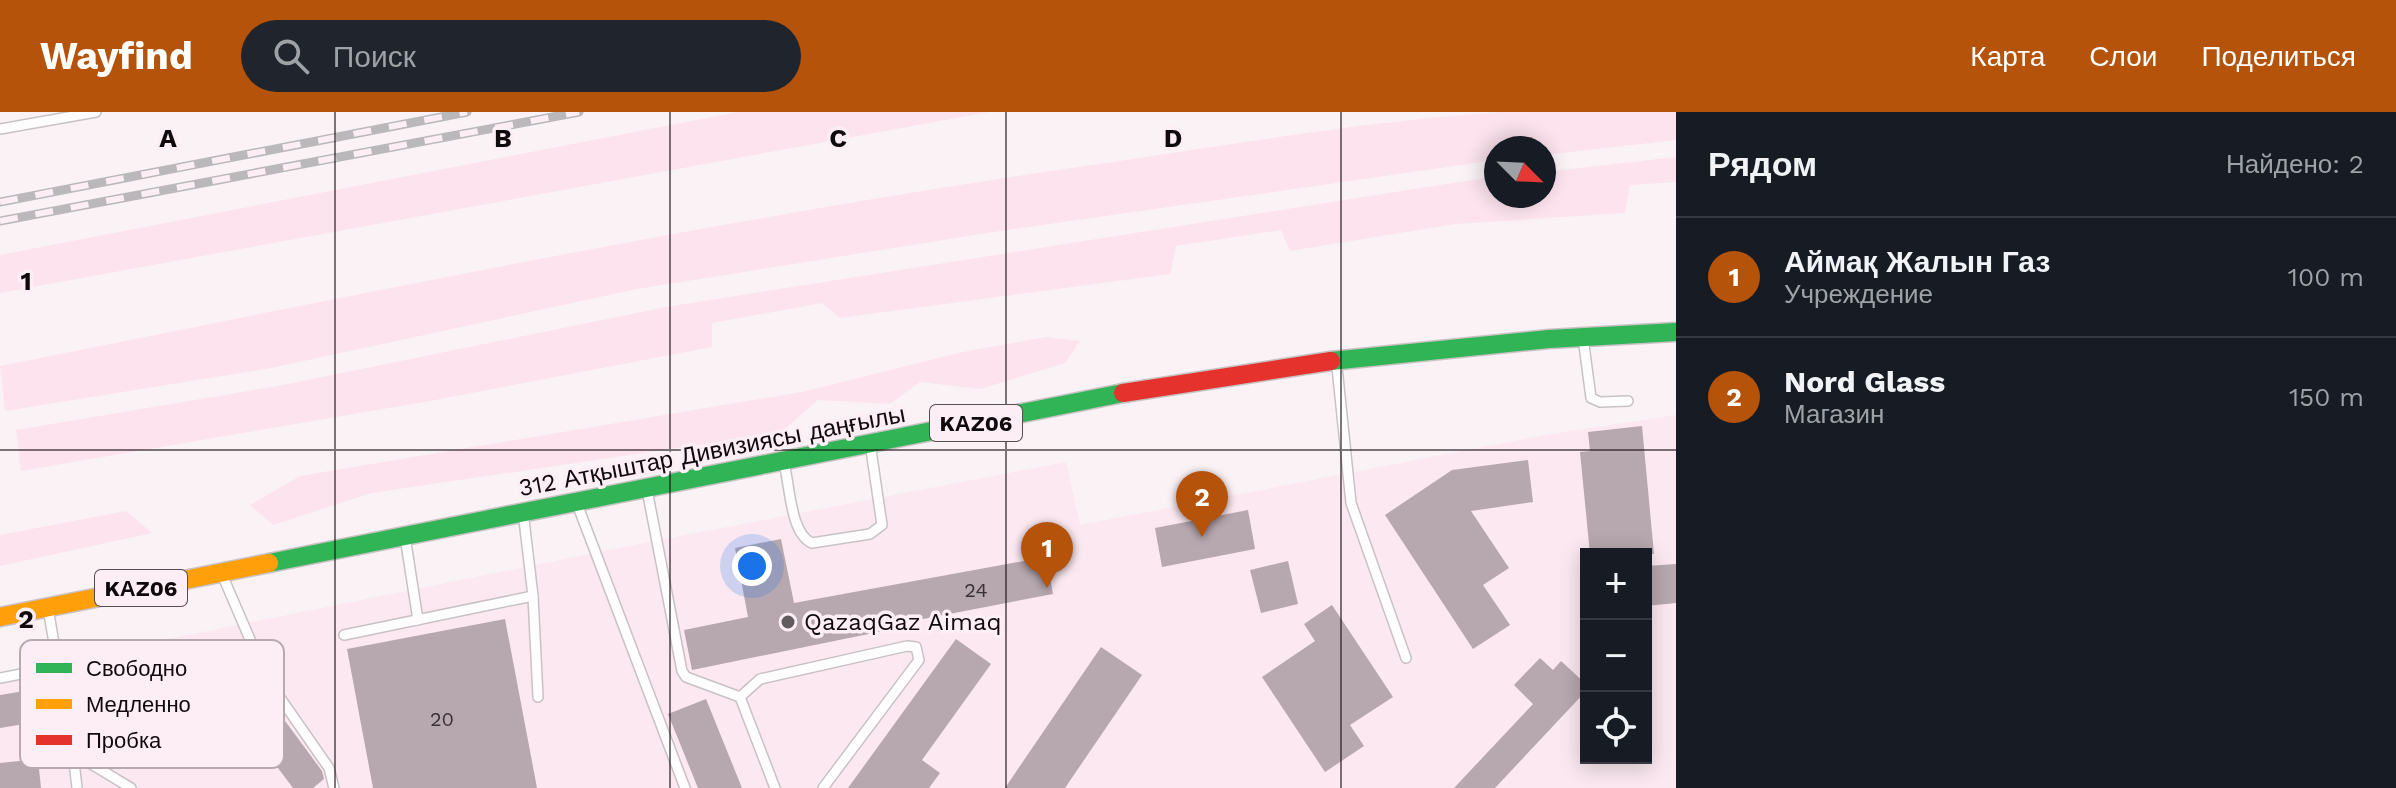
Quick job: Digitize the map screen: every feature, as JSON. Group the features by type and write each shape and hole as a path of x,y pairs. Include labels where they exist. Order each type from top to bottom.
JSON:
{"highway":[{"name":"312 Атқыштар Дивизиясы даңғылы","path":"0,617 1138,390 1336,360 1584,337 1676,332"}],"lane":[{"path":"0,129 96,112"},
{"path":"1584,337 1591,398 1600,402 1628,401"},
{"path":"1336,360 1351,503 1406,658"},
{"path":"783,461 799,530 805,540 812,543 870,534 882,525 870,444"},
{"path":"647,488 682,671 686,677 740,697 775,788"},
{"path":"576,502 685,788"},
{"path":"523,512 533,596 538,697"},
{"path":"405,536 418,620"},
{"path":"221,573 250,640"},
{"path":"344,635 533,596"},
{"path":"48,607 53,640"},
{"path":"740,697 760,679 907,646 916,647 920,653 919,660 823,788"},
{"path":"0,678 20,674"},
{"path":"284,703 329,768 334,788"},
{"path":"75,768 77,788"},
{"path":"98,768 131,788"}],"shaded area":[{"path":"738,112 989,112 0,293 0,255"},
{"path":"1499,112 1676,112 1676,140 1556,154 1556,136 1484,136 1484,162 987,233 637,289 271,368 5,411 0,366 694,230 973,183 1402,121"},
{"path":"1676,157 1676,182 1630,185 1625,213 1455,224 1290,251 1281,230 1176,246 1170,274 840,318 822,303 712,323 712,347 430,401 21,471 16,430 278,386 666,307 1472,180 1484,178 1484,208 1556,208 1556,171"},
{"path":"1046,337 1080,341 1065,363 980,389 920,382 890,404 818,400 780,433 371,493 273,525 250,505 300,476 802,392 958,353"},
{"path":"1676,415 1676,788 0,788 0,673 20,669 20,768 284,768 284,640 163,640 1066,462 1080,525 1551,434"},
{"path":"126,511 152,533 0,566 0,535"}],"building":[{"path":"1642,426 1654,554 1652,548 1589,548 1580,452 1590,451 1588,432"},
{"path":"1528,460 1533,502 1471,511 1509,568 1483,585 1510,625 1473,649 1385,515 1452,470"},
{"path":"1248,510 1255,549 1162,567 1155,528"},
{"path":"781,539 794,603 1046,557 1053,594 897,624 898,628 692,670 684,630 748,617 735,548"},
{"path":"1288,561 1298,604 1261,613 1250,570"},
{"path":"1676,564 1676,603 1652,605 1652,566"},
{"path":"1332,605 1393,697 1350,725 1364,746 1325,772 1262,677 1315,641 1304,624"},
{"path":"505,619 537,788 373,788 347,649"},
{"path":"956,639 991,664 922,760 940,773 929,788 848,788"},
{"path":"1101,647 1142,675 1065,788 1005,788"},
{"path":"1540,658 1553,670 1561,661 1580,678 1580,697 1495,788 1454,788 1533,704 1514,685"},
{"path":"20,692 20,725 0,728 0,695"},
{"path":"706,699 742,788 698,788 668,714"},
{"path":"284,720 322,771 324,779 313,788 293,788 278,768 284,768"},
{"path":"20,761 20,768 39,768 41,788 0,788 0,763"}],"railway":[{"path":"0,202 467,112"},
{"path":"0,221 579,112"}],"traffic: fast":[{"path":"1331,361 1549,339 1676,332"},
{"path":"269,563 1123,393"}],"traffic: slow":[{"path":"0,617 269,563"}],"traffic: jam":[{"path":"1123,393 1331,361"}],"place":[{"name":"Nord Glass","path":"1202,537"},
{"name":"Аймақ Жалын Газ","path":"1047,588"},
{"name":"QazaqGaz Aimaq","path":"788,622"}]}
